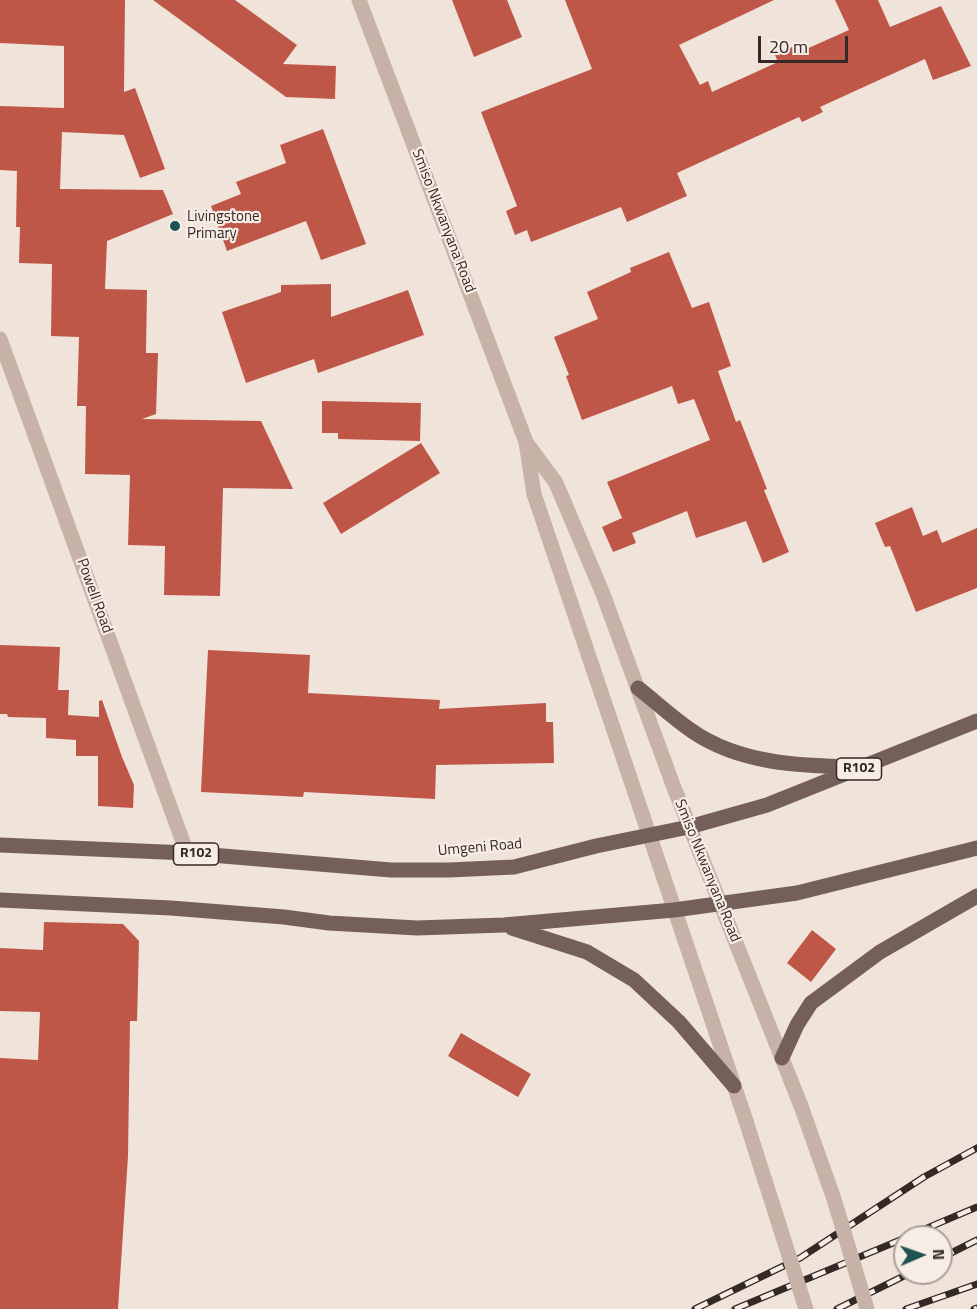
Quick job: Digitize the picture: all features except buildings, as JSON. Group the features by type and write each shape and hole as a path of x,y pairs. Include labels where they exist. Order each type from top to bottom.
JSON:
{"main road":[{"path":"638,688 693,732 733,753 776,762 862,768"},
{"name":"Umgeni Road","path":"0,844 187,853 347,867 449,870 514,867 596,846 689,827 767,805 977,721"},
{"path":"0,900 195,910 329,923 417,928 504,925 674,910 797,893 977,848"},
{"path":"783,1058 797,1024 811,1003 880,952 977,896"},
{"path":"504,925 587,952 634,980 679,1022 734,1086"}],"street":[{"name":"Smiso Nkwanyana Road","path":"359,0 526,442 534,494 746,1121 806,1309"},
{"name":"Powell Road","path":"0,339 187,853"},
{"name":"Smiso Nkwanyana Road","path":"526,442 556,483 603,594 689,827 801,1106 834,1198 867,1309"}],"railway":[{"path":"695,1309 800,1258 924,1177 977,1148"},
{"path":"934,1225 977,1207"},
{"path":"953,1252 977,1240"},
{"path":"735,1309 893,1243"},
{"path":"837,1309 893,1281"},
{"path":"906,1309 977,1284"}],"place":[{"name":"Livingstone Primary","path":"175,226"}]}
